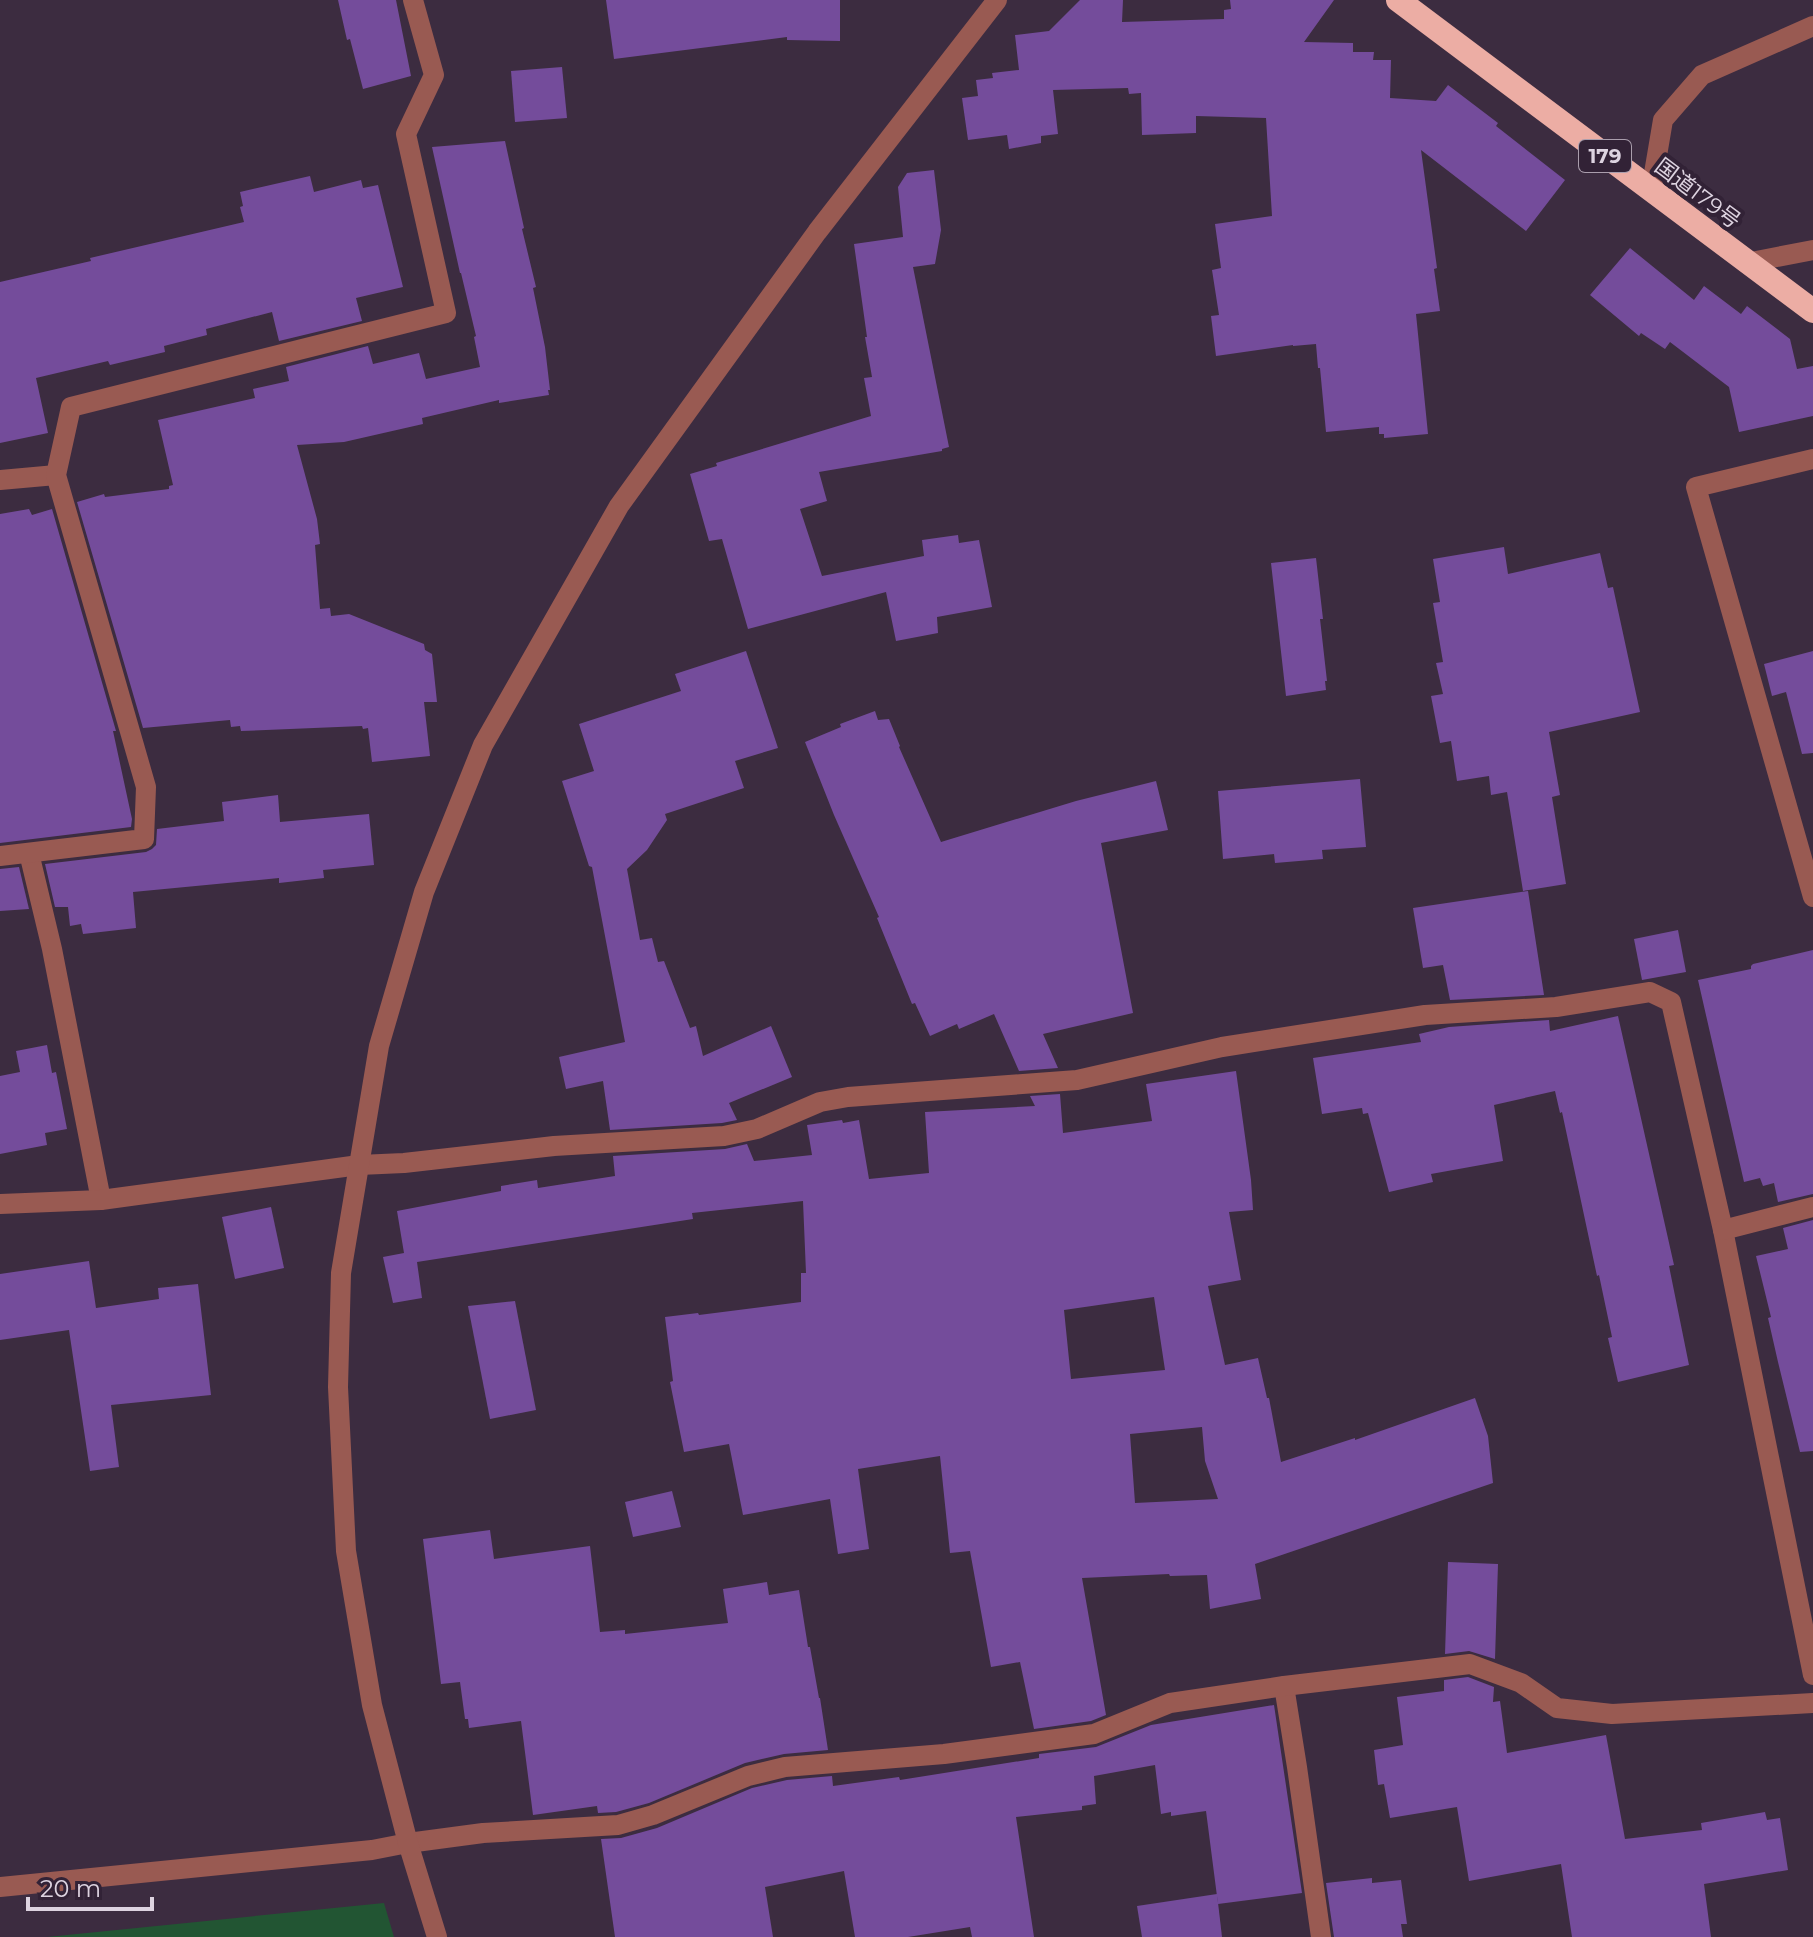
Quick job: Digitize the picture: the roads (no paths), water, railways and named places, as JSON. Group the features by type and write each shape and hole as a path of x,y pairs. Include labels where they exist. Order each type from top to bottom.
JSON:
{"highway":[{"name":"国道179号","path":"1398,0 1813,311"}],"street":[{"path":"0,856 144,839 146,787 56,475 71,407 446,313 406,134 434,75 413,0"},
{"path":"437,1937 408,1843 372,1705 346,1551 338,1387 341,1273 379,1046 424,892 483,745 619,506 817,232 997,0"},
{"path":"1651,191 1663,120 1702,75 1813,26"},
{"path":"1746,263 1813,250"},
{"path":"1813,459 1696,487 1813,897"},
{"path":"0,480 56,475"},
{"path":"29,853 52,949 101,1200"},
{"path":"0,1204 101,1200 359,1165 554,1146 724,1136 757,1129 820,1102 848,1097 1077,1080 1222,1047 1410,1017 1556,1007 1650,992 1671,1002 1723,1230 1813,1675"},
{"path":"1723,1230 1813,1207"},
{"path":"0,1887 372,1850 483,1833 618,1825 653,1815 748,1776 785,1767 944,1754 1094,1734 1170,1703 1470,1664 1521,1683 1557,1708 1612,1714 1813,1703"},
{"path":"1284,1686 1321,1937"}]}
